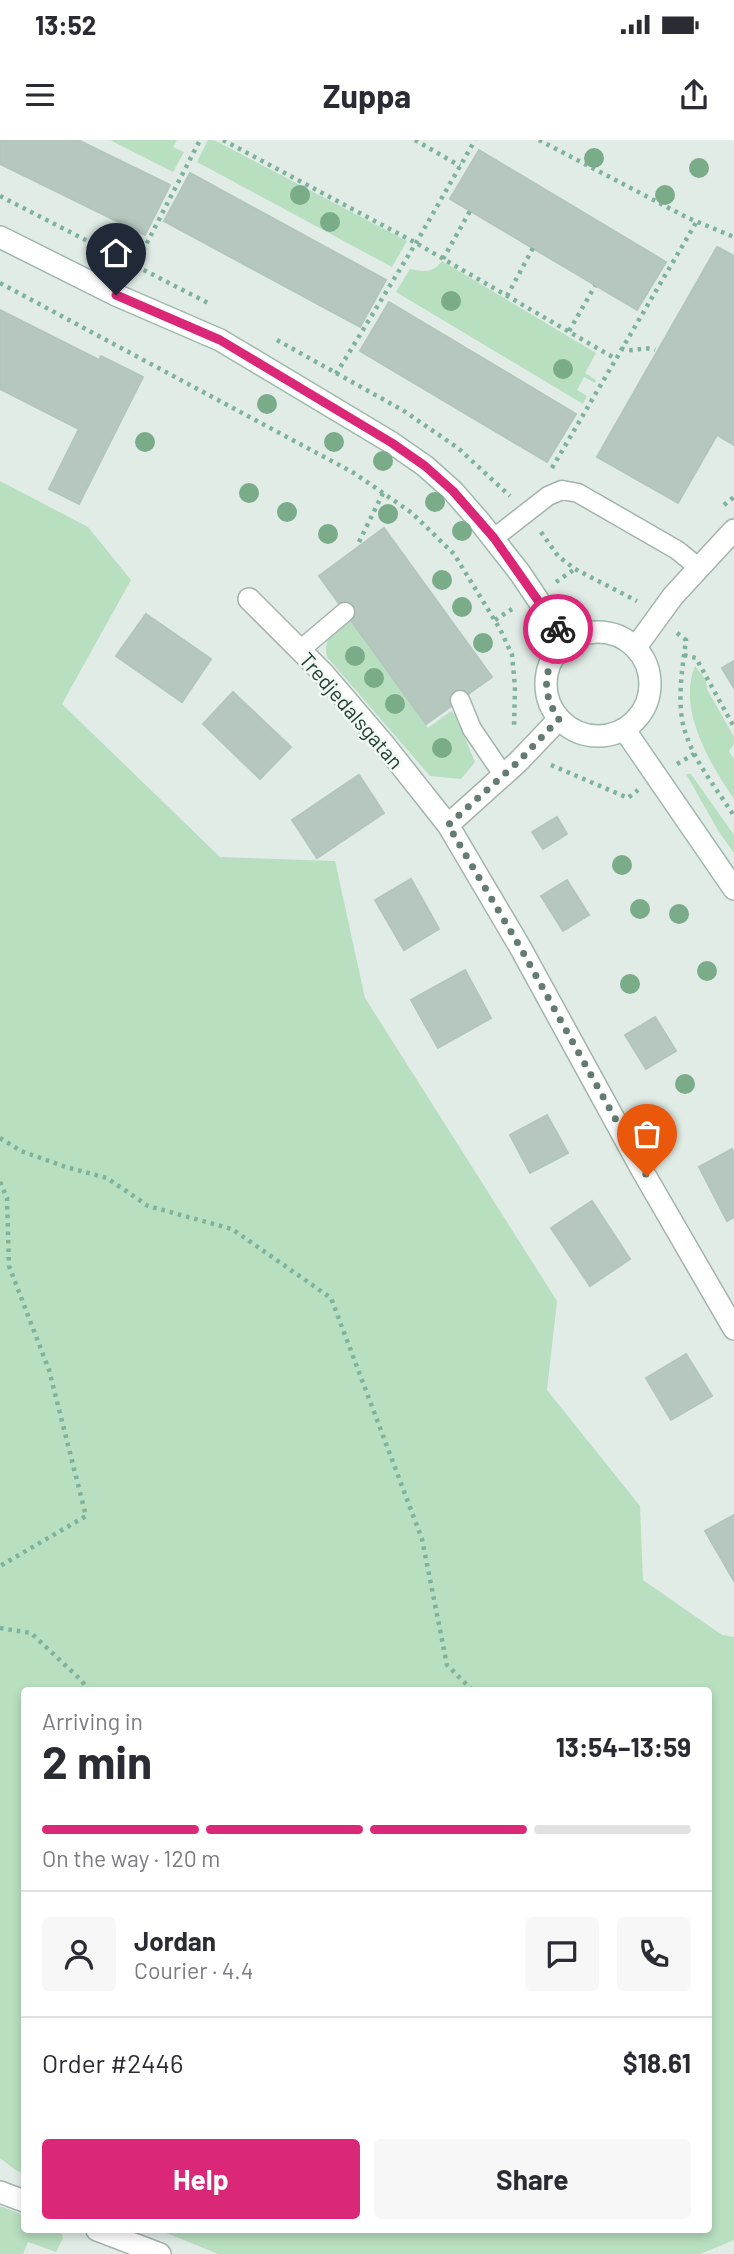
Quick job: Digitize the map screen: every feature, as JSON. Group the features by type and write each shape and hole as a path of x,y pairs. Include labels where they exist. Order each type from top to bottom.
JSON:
{"street":[{"path":"0,237 116,295 220,340 392,443 425,466 453,491 494,538 566,642"},
{"path":"636,647 698,567 734,530"},
{"name":"Tredjedalsgatan","path":"249,599 324,674 448,825 520,947 642,1170 734,1329"},
{"path":"602,632 624,638 636,647 645,660 650,675 650,691 646,706 636,719 624,729 597,736 583,734 559,719 546,693 546,679 556,652 566,642 579,634 602,632"},
{"path":"448,825 504,776 559,719"},
{"path":"624,729 734,889"},
{"path":"0,2192 21,2200"},
{"path":"105,2233 160,2254"}],"lane":[{"path":"494,538 548,496 562,490 578,493 677,550 698,567"},
{"path":"300,650 345,612"},
{"path":"460,700 471,729 504,776"}],"path":[{"path":"135,266 200,140"},
{"path":"223,140 416,243 616,359"},
{"path":"415,140 460,166"},
{"path":"321,400 475,140"},
{"path":"539,140 610,179 734,237"},
{"path":"443,259 470,211"},
{"path":"545,474 553,466 697,221"},
{"path":"507,296 533,248"},
{"path":"0,283 354,472 412,513 454,554 478,591"},
{"path":"569,331 595,286"},
{"path":"621,348 629,352 650,348 655,350"},
{"path":"359,542 383,493"},
{"path":"658,617 686,640 681,677 681,713 694,754 734,816"},
{"path":"684,655 696,658 734,727"},
{"path":"0,1138 21,1151 107,1178 148,1206 232,1229 331,1298 422,1539 447,1665 469,1687"},
{"path":"0,1182 7,1198 9,1266 48,1370 86,1516 0,1566"},
{"path":"0,1628 31,1633 86,1687"}],"green space":[{"path":"110,140 177,140 173,147 184,152 173,172"},
{"path":"208,140 214,140 407,241 392,267 197,162"},
{"path":"442,261 596,353 585,373 596,380 595,383 584,377 577,390 587,396 583,404 396,292 410,269 428,271"},
{"path":"0,481 88,527 131,580 62,704 220,857 335,861 365,998 557,1301 547,1390 640,1506 643,1580 722,1635 734,1637 734,2240 700,2254 218,2254 166,2233 712,2233 712,1687 21,1687 21,2172 0,2158"},
{"path":"349,618 428,728 451,711 456,716 475,762 461,779 430,776 327,657 328,639"},
{"path":"695,666 706,680 707,689 734,737 734,744 729,751 734,759 734,799 706,753 693,718 690,700"},
{"path":"686,774 691,774 734,835 734,853 719,832"},
{"path":"0,2206 21,2214 21,2233 61,2233 63,2238 56,2252 28,2242 23,2254 0,2254"}],"building":[{"path":"0,140 78,140 170,185 145,235 0,164"},
{"path":"479,150 666,262 637,310 450,199"},
{"path":"190,173 386,280 360,327 164,221"},
{"path":"717,247 734,256 734,445 717,435 678,503 597,457"},
{"path":"389,302 576,414 547,462 360,351"},
{"path":"0,310 99,360 101,356 143,377 79,504 49,489 79,429 0,389"},
{"path":"384,528 492,677 426,724 319,576"},
{"path":"146,614 211,659 182,702 116,656"},
{"path":"734,661 734,688 722,668"},
{"path":"233,692 291,747 260,779 203,724"},
{"path":"359,775 384,813 317,858 292,820"},
{"path":"557,817 567,834 543,849 532,832"},
{"path":"411,879 439,929 404,950 375,900"},
{"path":"567,880 589,915 563,931 541,896"},
{"path":"465,970 491,1018 438,1048 411,1000"},
{"path":"655,1017 676,1051 646,1069 625,1035"},
{"path":"547,1115 568,1153 530,1173 510,1135"},
{"path":"732,1149 734,1217 727,1221 699,1167"},
{"path":"592,1201 630,1259 590,1286 551,1228"},
{"path":"686,1354 712,1396 671,1420 646,1378"},
{"path":"734,1515 734,1581 705,1531"}],"way so far":[{"path":"558,629 566,642 549,665 546,693 559,719 518,762 448,825 520,947 647,1176"}],"route":[{"path":"116,295 220,340 392,443 425,466 453,491 494,538 558,629"}]}
